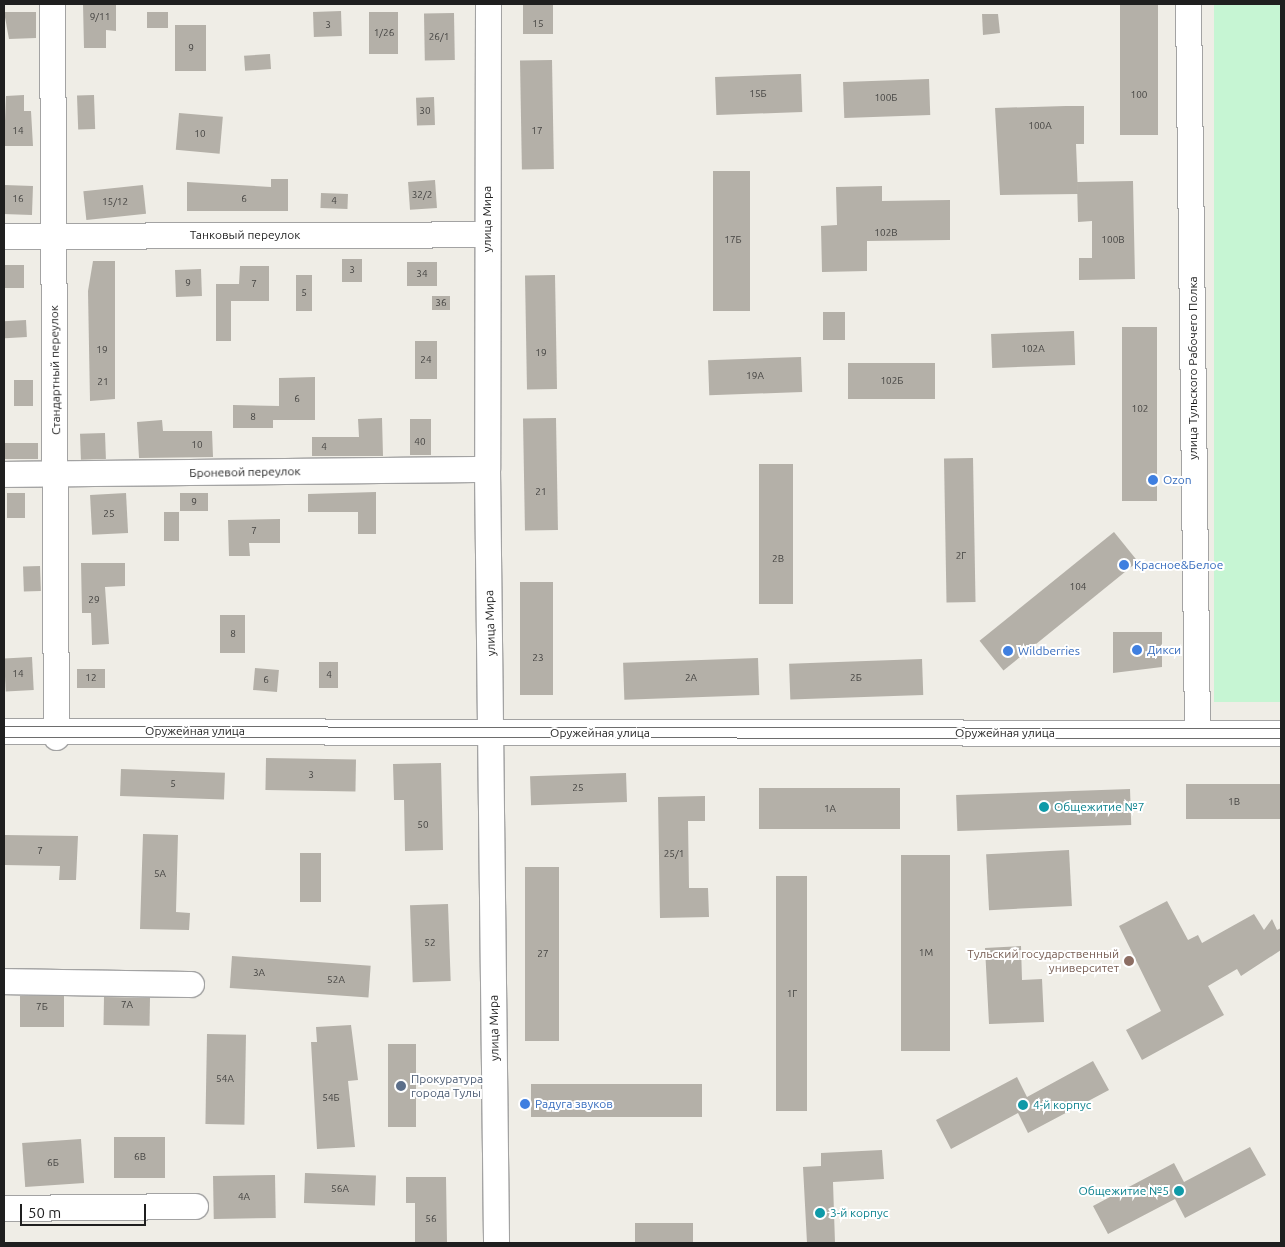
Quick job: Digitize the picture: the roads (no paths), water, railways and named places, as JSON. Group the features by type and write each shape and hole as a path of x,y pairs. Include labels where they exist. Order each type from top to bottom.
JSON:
{"street":[{"name":"Стандартный переулок","path":"52,4 57,474 56,734"},
{"name":"улица Мира","path":"488,4 486,234 487,469 492,732 496,1243"},
{"name":"улица Тульского Рабочего Полка","path":"1188,4 1197,733"},
{"name":"Танковый переулок","path":"4,236 486,234"},
{"name":"Броневой переулок","path":"4,474 487,469"},
{"name":"Оружейная улица","path":"4,731 56,734 492,732 1281,733"},
{"path":"4,981 191,984"},
{"path":"4,1208 195,1206"}],"tram line":[{"path":"4,726 1281,728"},
{"path":"4,737 1281,738"}],"place":[{"name":"Ozon","path":"1153,480"},
{"name":"Красное&Белое","path":"1124,565"},
{"name":"Дикси","path":"1137,650"},
{"name":"Wildberries","path":"1008,651"},
{"name":"Общежитие №7","path":"1044,807"},
{"name":"Тульский государственный университет","path":"1129,961"},
{"name":"Прокуратура города Тулы","path":"401,1086"},
{"name":"Радуга звуков","path":"525,1104"},
{"name":"4-й корпус","path":"1023,1105"},
{"name":"Общежитие №5","path":"1179,1191"},
{"name":"3-й корпус","path":"820,1213"}]}
